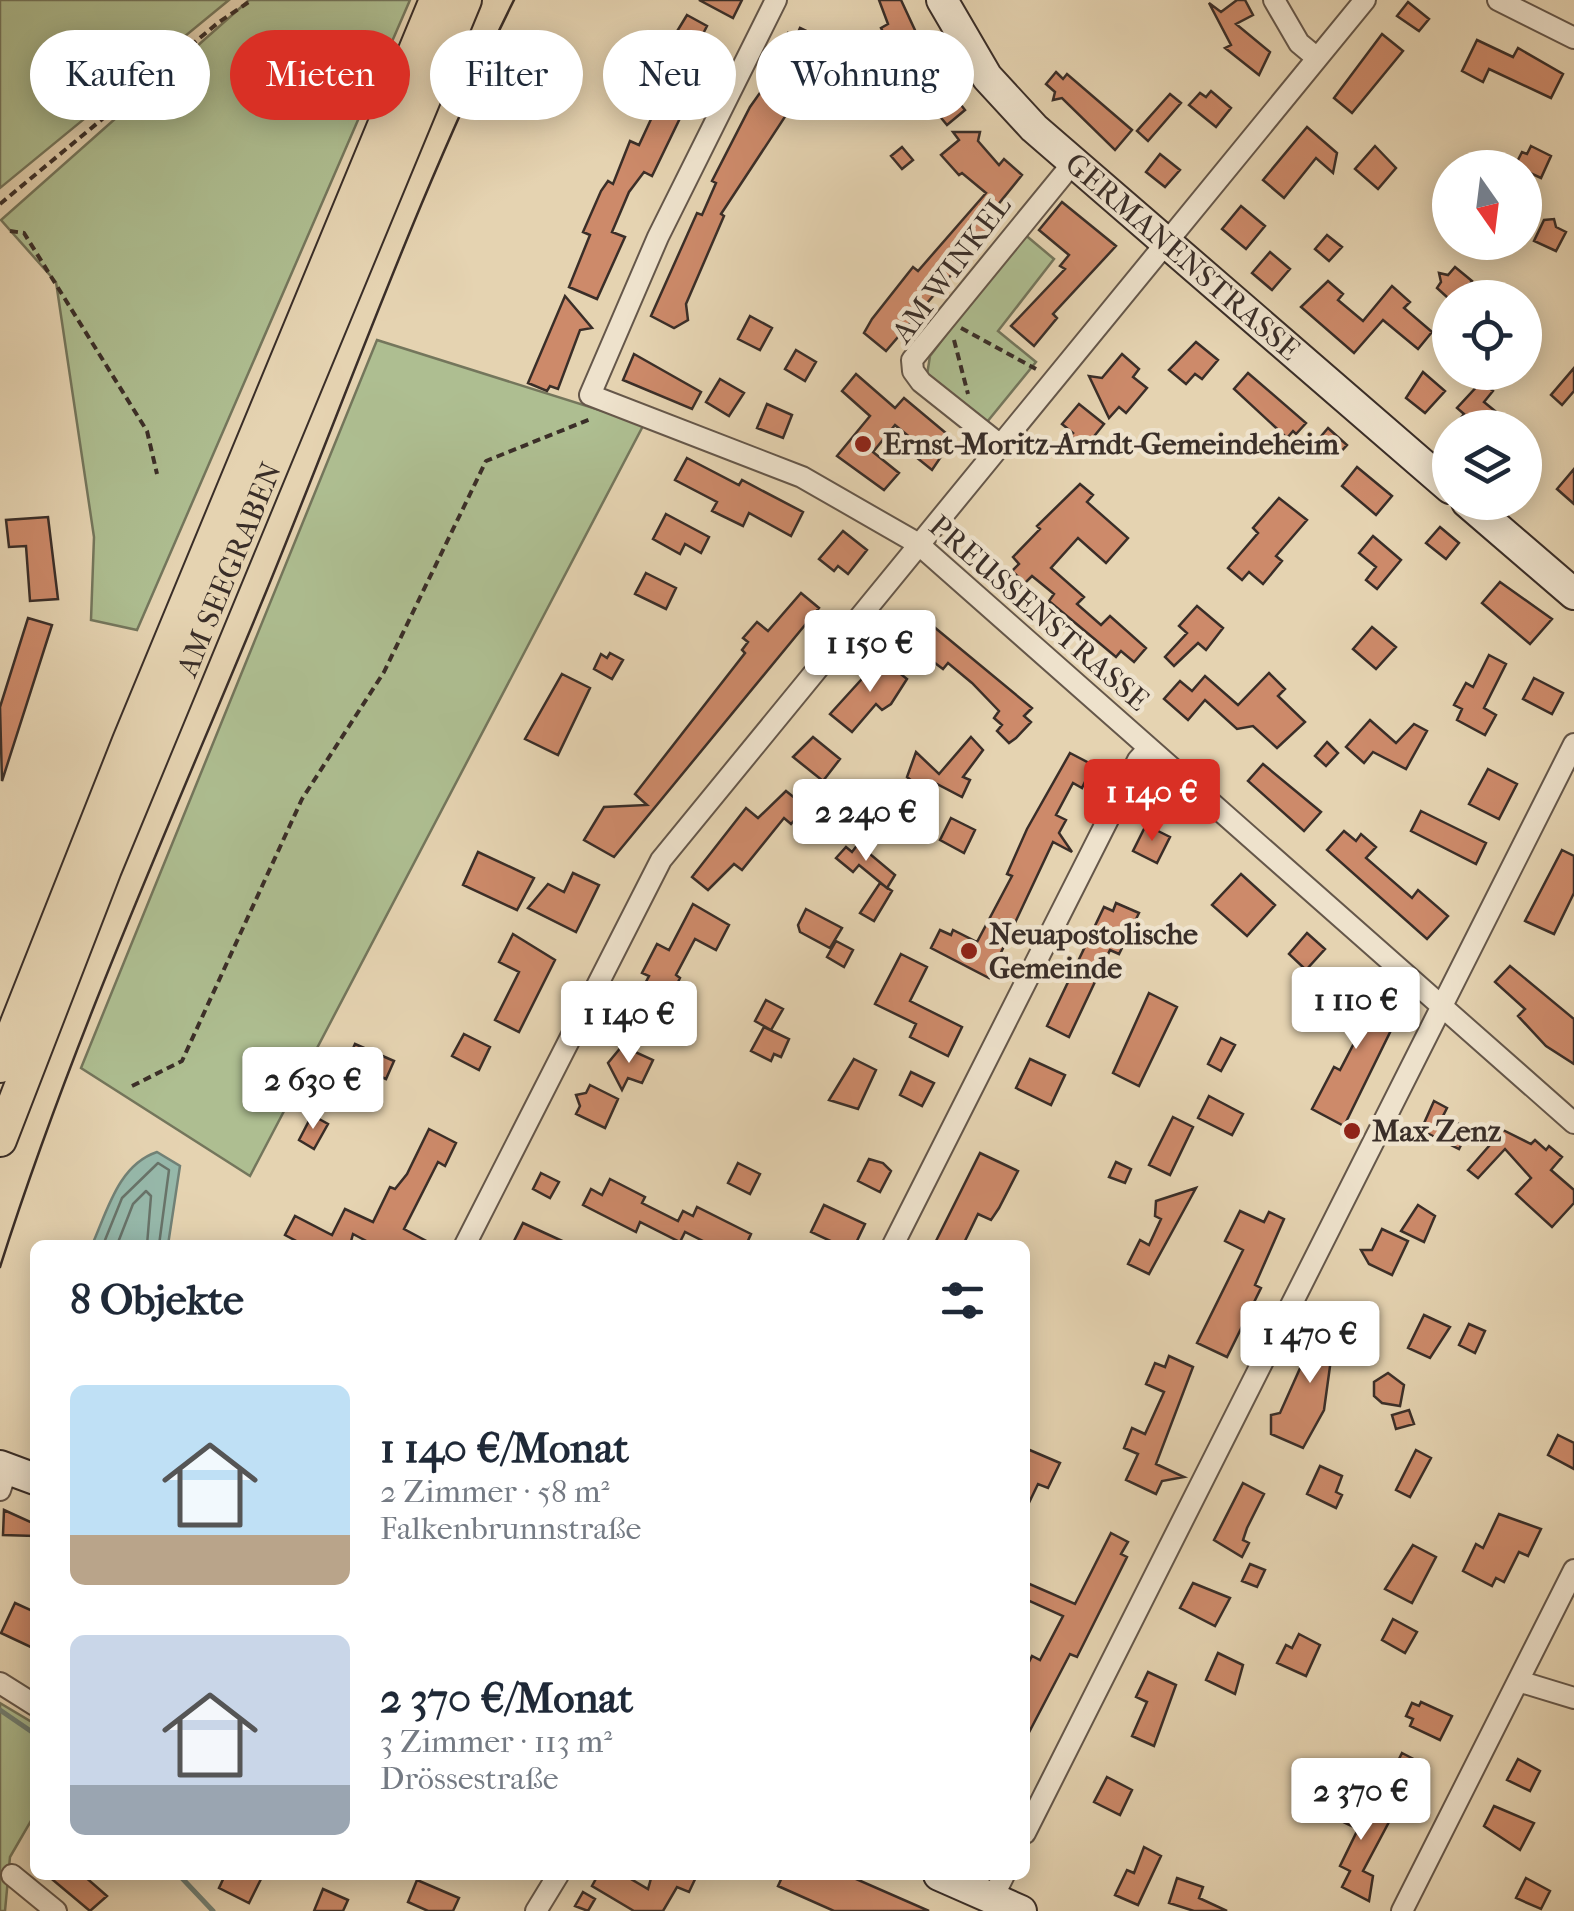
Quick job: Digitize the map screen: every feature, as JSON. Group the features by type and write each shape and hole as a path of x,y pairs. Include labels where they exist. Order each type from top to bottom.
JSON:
{"main road":[{"name":"AM SEEGRABEN","path":"0,1066 129,741 436,0"},
{"name":"AM SEEGRABEN","path":"0,1140 106,869 465,0"}],"street":[{"name":"PREUSSENSTRASSE","path":"776,0 658,237 590,395 802,478 917,543 1574,1123"},
{"name":"GERMANENSTRASSE","path":"942,0 987,76 1072,164 1432,473"},
{"path":"1274,0 1292,34 1317,58"},
{"path":"467,1240 661,860 1364,0"},
{"path":"1498,0 1574,38"},
{"name":"AM WINKEL","path":"1000,444 913,371 912,360 1072,164"},
{"path":"1488,520 1574,594"},
{"path":"1030,1823 1574,744"},
{"path":"896,1240 1138,760 1149,748"},
{"path":"1402,1911 1574,1570"},
{"path":"1518,1681 1574,1698"},
{"path":"0,1683 30,1703"},
{"path":"12,1875 56,1911"},
{"path":"536,1911 555,1880"},
{"path":"963,1880 998,1887 1021,1911"}],"path":[{"path":"0,204 218,22 252,0"},
{"path":"10,230 24,233 146,431 157,474"},
{"path":"947,320 1054,378"},
{"path":"947,320 978,427"},
{"path":"955,345 966,331"},
{"path":"132,1086 182,1061 302,799 384,672 486,461 621,406"}],"green space":[{"path":"0,0 229,0 192,30 30,30 30,120 83,120 0,188"},
{"path":"249,0 410,0 397,30 230,30 230,120 358,120 137,630 91,620 94,537 56,282 1,220 114,120 210,120 210,35"},
{"path":"1023,233 1054,259 998,331 1036,362 987,422 927,375 930,356"},
{"path":"377,340 644,424 250,1176 81,1068"},
{"path":"0,1703 30,1721 30,1823 10,1857 5,1911 0,1911"}],"water":[{"path":"157,1152 180,1166 169,1240 94,1240 123,1178 144,1158"}],"building":[{"path":"699,0 742,0 733,18"},
{"path":"879,0 901,0 915,30 882,30 888,24"},
{"path":"1237,0 1245,0 1253,15 1236,24 1270,52 1259,75 1225,48 1231,45 1209,3 1221,12"},
{"path":"1408,2 1429,19 1419,31 1397,16"},
{"path":"687,15 707,26 705,30 678,30"},
{"path":"1382,34 1403,51 1352,113 1334,98"},
{"path":"1477,40 1513,57 1518,48 1563,74 1551,98 1489,69 1483,82 1462,71"},
{"path":"1056,72 1063,79 1067,74 1132,130 1115,150 1062,98 1053,100 1055,92 1046,84"},
{"path":"1211,91 1231,108 1216,127 1189,105 1200,93 1206,97"},
{"path":"1170,94 1181,103 1148,141 1137,131"},
{"path":"756,98 756,120 783,120 721,214 724,216 686,304 688,320 674,328 651,316"},
{"path":"651,120 679,120 652,176 644,172 629,192 612,232 625,237 597,299 569,287 590,235 583,232 601,191 608,181 613,184 630,141 639,145"},
{"path":"1307,127 1337,153 1333,173 1316,158 1284,198 1263,180"},
{"path":"953,132 980,132 978,141 999,165 1004,159 1022,175 988,217 993,222 963,261 886,351 864,333 872,319 913,267 918,271 986,193 962,173 959,175 941,155 959,140"},
{"path":"1375,146 1396,168 1378,189 1355,169"},
{"path":"902,147 913,160 902,169 891,156"},
{"path":"1542,152 1551,156 1542,176"},
{"path":"1160,154 1180,170 1165,187 1146,172"},
{"path":"1062,202 1116,246 1053,314 1057,318 1034,346 1011,326 1065,269 1060,266 1069,255 1039,230"},
{"path":"1241,206 1265,226 1246,249 1222,229"},
{"path":"1554,219 1556,227 1566,232 1556,251 1542,245 1544,220"},
{"path":"1327,235 1342,247 1329,261 1315,249"},
{"path":"1270,252 1290,269 1272,290 1252,273"},
{"path":"1455,267 1471,280 1441,280 1439,273 1448,275"},
{"path":"1328,281 1343,294 1338,300 1363,321 1392,286 1410,302 1404,308 1432,332 1418,349 1383,320 1354,353 1301,307"},
{"path":"565,296 592,328 580,330 558,389 550,386 547,391 528,383"},
{"path":"750,316 772,328 760,350 738,339"},
{"path":"1196,342 1218,360 1202,379 1195,374 1186,384 1169,370"},
{"path":"796,350 816,362 805,381 785,369"},
{"path":"634,354 701,392 692,409 623,380"},
{"path":"1122,354 1139,369 1133,377 1147,388 1126,413 1119,407 1109,418 1089,376 1102,378"},
{"path":"1574,368 1574,391 1562,405 1551,395"},
{"path":"1423,372 1432,380 1432,390 1445,391 1425,413 1406,398"},
{"path":"1248,373 1306,423 1296,434 1293,431 1287,438 1234,389"},
{"name":"Ernst-Moritz-Arndt-Gemeindeheim","path":"856,374 895,408 904,398 953,439 932,470 916,457 923,448 895,425 873,452 899,473 884,490 837,456 870,416 842,391"},
{"path":"720,379 744,393 729,416 706,402"},
{"path":"1474,390 1493,391 1484,402 1494,410 1457,408"},
{"path":"767,404 792,415 783,438 757,428"},
{"path":"1079,404 1104,424 1087,445 1070,436 1073,433 1062,424"},
{"path":"1328,428 1347,445 1336,457 1317,441"},
{"path":"687,458 739,485 742,480 803,512 791,536 749,513 743,526 712,511 717,502 675,480"},
{"path":"1357,467 1392,496 1376,515 1342,486"},
{"path":"1574,469 1574,504 1557,489"},
{"path":"1080,484 1093,495 1087,502 1128,538 1106,563 1078,538 1051,568 1084,597 1077,604 1101,625 1110,616 1146,648 1134,662 1121,651 1116,657 1049,601 1054,594 1032,576 1025,583 1012,571 1019,564 1013,557 1040,529 1037,526"},
{"path":"1279,498 1307,520 1276,556 1282,561 1263,584 1249,572 1242,580 1228,568 1258,533 1253,528"},
{"path":"666,514 709,537 701,553 685,544 680,554 653,539"},
{"path":"48,517 58,599 30,601 26,546 9,547 6,520"},
{"path":"1440,527 1459,543 1446,559 1426,543"},
{"path":"843,531 867,550 848,574 838,566 834,571 819,559"},
{"path":"1373,536 1401,560 1377,589 1366,580 1376,567 1359,553"},
{"path":"646,573 676,588 666,609 635,594"},
{"path":"1500,582 1552,619 1530,644 1482,603"},
{"path":"801,593 819,608 614,857 584,840 604,807 647,805 635,794 745,653 742,650 748,642 743,638 757,622 768,631"},
{"path":"1197,606 1223,628 1206,650 1198,643 1174,666 1165,657 1187,633 1179,626"},
{"path":"922,617 1032,708 1024,716 1031,722 1016,738 1009,743 997,731 1002,725 994,718 999,711 972,683 948,663 943,669 904,640"},
{"path":"28,618 52,625 2,781 0,707"},
{"path":"1372,627 1396,647 1376,669 1353,649"},
{"path":"610,653 623,660 612,679 594,669 601,654 607,658"},
{"path":"1489,655 1506,664 1484,708 1496,715 1485,735 1457,720 1462,709 1454,705 1466,683 1473,687"},
{"path":"881,658 907,679 891,704 882,710 876,704 852,732 830,714"},
{"path":"1269,673 1285,689 1278,696 1305,722 1277,748 1253,726 1237,729 1205,700 1188,720 1164,699 1180,681 1192,691 1205,676 1238,705"},
{"path":"562,674 590,688 558,755 525,739"},
{"path":"1534,678 1563,693 1552,714 1523,699"},
{"path":"1370,720 1396,743 1414,724 1427,731 1406,769 1373,752 1364,763 1346,747"},
{"path":"813,737 840,759 823,781 793,757"},
{"path":"971,737 983,750 963,777 970,780 962,797 933,782 927,793 907,777 916,752 939,774"},
{"path":"1327,742 1338,753 1326,766 1315,756"},
{"path":"1070,753 1093,765 1082,788 1073,783 1056,815 1066,820 1059,833 1072,852 1053,842 989,978 931,948 940,930 951,935 953,930 977,942 1012,876 1007,874 1027,829"},
{"path":"1263,764 1321,812 1304,831 1248,781"},
{"path":"1488,769 1517,784 1499,819 1469,804"},
{"path":"786,791 806,807 791,824 784,818 742,870 734,864 708,890 692,877 746,808 758,818"},
{"path":"1421,811 1486,843 1476,864 1411,831"},
{"path":"951,818 975,830 964,853 940,840"},
{"path":"1146,825 1170,837 1157,863 1133,851"},
{"path":"1344,831 1356,841 1361,834 1376,847 1366,858 1412,898 1418,890 1448,916 1427,939 1327,850"},
{"path":"858,844 895,875 887,888 859,865 853,872 836,858 846,847 852,852"},
{"path":"1562,850 1574,856 1574,893 1554,934 1525,921"},
{"path":"478,852 534,878 517,910 463,885"},
{"path":"573,873 599,885 576,932 528,908 548,884 564,892"},
{"path":"1241,874 1275,905 1247,936 1212,905"},
{"path":"880,883 892,891 874,921 860,913"},
{"path":"1116,903 1139,913 1119,954 1110,950 1069,1037 1047,1026 1104,907 1113,911"},
{"path":"693,904 729,925 716,950 695,939 676,975 680,978 662,1015 671,1019 664,1032 629,1014 649,976 642,973 657,944 669,950"},
{"path":"806,909 842,928 830,948 800,932 798,925"},
{"path":"1307,933 1325,949 1306,970 1289,954"},
{"path":"513,934 555,960 519,1032 495,1020 519,972 499,962"},
{"path":"836,941 853,950 844,967 827,957"},
{"path":"901,954 927,967 910,1001 962,1027 948,1056 910,1037 916,1024 875,1004"},
{"path":"1510,966 1574,1019 1574,1064 1546,1046 1518,1016 1525,1009 1495,982"},
{"path":"1338,972 1365,994 1371,987 1397,1018 1344,1126 1312,1109 1334,1067 1340,1070 1365,1022 1349,1009 1354,1003 1331,981"},
{"path":"1149,993 1177,1007 1139,1086 1113,1073"},
{"path":"766,1000 783,1009 771,1030 755,1021"},
{"path":"764,1027 789,1039 781,1057 774,1054 771,1061 751,1051"},
{"path":"464,1034 490,1047 479,1070 452,1056"},
{"path":"1221,1038 1235,1045 1221,1071 1208,1064"},
{"path":"355,1044 394,1061 386,1079 347,1062"},
{"path":"622,1046 653,1060 642,1083 628,1078 622,1090 608,1063"},
{"path":"854,1059 876,1070 858,1109 829,1100"},
{"path":"1030,1059 1065,1075 1051,1105 1016,1088"},
{"path":"911,1072 934,1083 922,1106 900,1095"},
{"path":"590,1085 618,1099 605,1128 576,1114 580,1106 576,1095 586,1093"},
{"path":"1209,1096 1243,1114 1232,1135 1198,1118"},
{"path":"1434,1101 1447,1108 1443,1116 1469,1129 1459,1149 1421,1130"},
{"path":"312,1115 328,1124 314,1149 299,1140"},
{"path":"1173,1117 1193,1127 1170,1175 1149,1165"},
{"path":"429,1129 456,1143 445,1166 438,1162 404,1229 425,1240 364,1240 353,1234 351,1240 294,1240 285,1235 295,1216 332,1235 345,1209 373,1222 390,1187 395,1189 407,1174"},
{"path":"1503,1130 1531,1144 1535,1140 1546,1150 1549,1146 1562,1157 1551,1170 1574,1190 1574,1203 1552,1227 1516,1194 1531,1178 1505,1149 1478,1178 1468,1170"},
{"path":"980,1153 1018,1171 991,1220 978,1214 965,1240 936,1240"},
{"path":"869,1159 883,1163 891,1171 880,1192 858,1181"},
{"path":"1116,1162 1131,1169 1125,1183 1109,1177"},
{"path":"738,1163 760,1174 750,1194 728,1183"},
{"path":"541,1173 559,1182 550,1198 533,1189"},
{"path":"610,1179 645,1197 642,1203 678,1221 683,1211 693,1216 697,1207 751,1234 748,1240 701,1240 685,1232 681,1240 676,1240 640,1222 636,1232 583,1205 591,1189 602,1195"},
{"path":"1196,1188 1149,1274 1128,1264 1140,1240 1149,1245 1161,1219 1155,1216 1156,1201"},
{"path":"824,1205 865,1224 857,1240 828,1240 811,1232"},
{"path":"1418,1205 1435,1216 1424,1242 1401,1231"},
{"path":"1240,1211 1264,1222 1269,1212 1284,1219 1255,1285 1261,1288 1227,1357 1197,1343 1243,1250 1225,1241"},
{"path":"523,1223 560,1240 514,1240"},
{"path":"1382,1229 1408,1241 1392,1275 1369,1264 1361,1250 1372,1250"},
{"path":"1424,1315 1450,1327 1430,1358 1408,1348"},
{"path":"1323,1317 1354,1332 1331,1359 1324,1410 1303,1448 1271,1434 1271,1415 1280,1413"},
{"path":"1469,1324 1485,1331 1475,1353 1459,1345"},
{"path":"1169,1356 1193,1367 1156,1464 1184,1477 1162,1481 1156,1494 1126,1480 1138,1454 1124,1448 1132,1428 1145,1434 1164,1392 1146,1384 1155,1363 1165,1367"},
{"path":"1388,1373 1404,1385 1400,1406 1382,1403 1374,1396 1374,1382"},
{"path":"1409,1410 1414,1424 1396,1429 1392,1415"},
{"path":"1558,1435 1574,1443 1574,1469 1548,1455"},
{"path":"1030,1450 1060,1463 1048,1488 1038,1484 1030,1501"},
{"path":"1416,1450 1431,1458 1410,1497 1396,1490"},
{"path":"1320,1466 1342,1476 1336,1492 1342,1495 1336,1508 1307,1494"},
{"path":"1243,1483 1264,1494 1247,1528 1243,1540 1249,1543 1242,1557 1214,1540"},
{"path":"4,1510 30,1522 30,1536 3,1535"},
{"path":"1499,1514 1541,1529 1528,1556 1519,1552 1504,1582 1496,1578 1492,1586 1463,1571 1476,1544 1483,1548"},
{"path":"1111,1533 1128,1542 1121,1554 1127,1557 1077,1657 1070,1654 1030,1730 1030,1660 1032,1656 1040,1660 1063,1616 1030,1601 1030,1584 1075,1604"},
{"path":"1413,1545 1436,1557 1412,1603 1385,1589"},
{"path":"1250,1564 1265,1570 1257,1587 1242,1581"},
{"path":"1193,1583 1230,1598 1215,1626 1180,1608"},
{"path":"15,1603 30,1610 30,1647 1,1633"},
{"path":"1393,1619 1417,1632 1405,1653 1382,1640"},
{"path":"1299,1634 1320,1645 1306,1676 1277,1663 1286,1645 1292,1648"},
{"path":"1218,1653 1243,1665 1235,1694 1206,1680"},
{"path":"1148,1672 1176,1685 1154,1746 1132,1736 1147,1702 1136,1697"},
{"path":"1421,1702 1452,1716 1440,1740 1410,1726 1413,1719 1406,1716 1412,1703 1419,1706"},
{"path":"1402,1753 1427,1766 1415,1789 1390,1777"},
{"path":"1518,1759 1540,1771 1530,1791 1507,1780"},
{"path":"1107,1777 1132,1790 1120,1815 1094,1802"},
{"path":"1347,1789 1362,1796 1358,1804 1390,1820 1363,1871 1373,1876 1369,1901 1342,1887 1350,1871 1340,1866 1358,1829 1341,1821 1346,1810 1338,1806"},
{"path":"1494,1806 1534,1823 1520,1850 1484,1826"},
{"path":"1144,1847 1161,1856 1138,1905 1115,1895 1127,1870 1134,1873"},
{"path":"1177,1878 1203,1887 1199,1898 1227,1911 1194,1911 1169,1903"},
{"path":"1526,1878 1550,1891 1541,1909 1516,1898"},
{"path":"53,1880 89,1880 107,1896 90,1911"},
{"path":"223,1880 260,1880 249,1903 219,1888"},
{"path":"417,1880 459,1898 453,1911 428,1911 408,1902"},
{"path":"595,1880 633,1880 648,1889 651,1880 695,1880 689,1892 677,1887 663,1911 634,1911 592,1886"},
{"path":"781,1880 858,1880 929,1911 834,1911 778,1886"},
{"path":"323,1889 348,1900 343,1911 314,1911"},
{"path":"583,1892 595,1899 588,1911 575,1906"}],"waterway":[{"path":"0,1710 30,1731"},
{"path":"184,1880 213,1911"}],"tram line":[{"path":"0,1267 59,1096 126,927 266,592 415,219 514,0"}],"place":[{"name":"Ernst-Moritz-Arndt-Gemeindeheim","path":"863,444"},
{"name":"Neuapostolische Gemeinde","path":"969,951"},
{"name":"Max Zenz","path":"1352,1131"}]}
